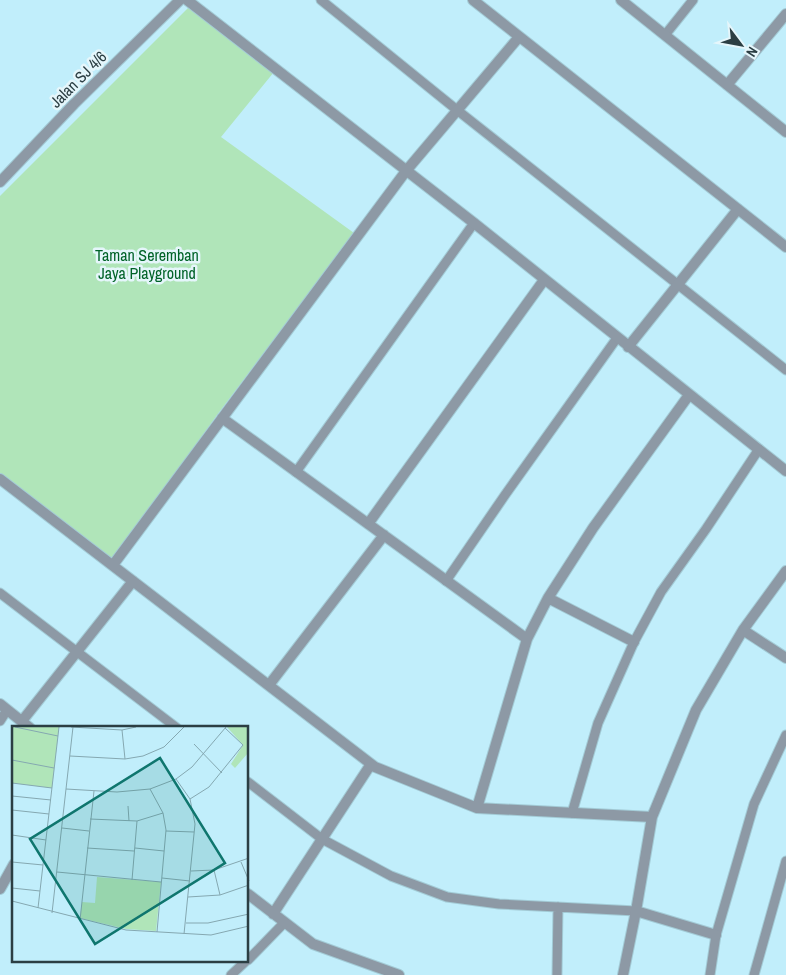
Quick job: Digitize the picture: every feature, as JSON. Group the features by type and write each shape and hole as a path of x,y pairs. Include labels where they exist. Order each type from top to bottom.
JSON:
{"street":[{"name":"Jalan SJ 4/6","path":"0,182 74,104 180,0"},
{"path":"187,0 474,223 786,471"},
{"path":"473,0 786,248"},
{"path":"621,0 786,132"},
{"path":"727,85 786,14"},
{"path":"113,565 406,171 520,37"},
{"path":"628,347 738,209"},
{"path":"368,524 544,280"},
{"path":"477,808 527,639 548,598 593,528 689,395"},
{"path":"222,418 527,639"},
{"path":"0,479 371,764 477,808 652,817"},
{"path":"268,685 384,535"},
{"path":"623,975 652,817 696,710 743,630 786,571"},
{"path":"3,707 26,724 77,651 133,580"},
{"path":"548,598 634,642"},
{"path":"743,630 786,658"},
{"path":"273,914 371,764"},
{"path":"0,889 12,868"},
{"path":"249,895 313,944 399,975"},
{"path":"636,911 716,936"}],"lane":[{"path":"321,0 786,370"},
{"path":"665,35 693,0"},
{"path":"296,472 474,223"},
{"path":"446,581 617,338"},
{"path":"572,813 598,724 634,642 661,592 706,529 759,449"},
{"path":"0,593 174,726"},
{"path":"0,721 3,707"},
{"path":"710,975 716,936 754,804 786,735"},
{"path":"249,783 322,839 391,876 447,897 499,904 636,911"},
{"path":"754,975 786,861"},
{"path":"556,975 558,907"},
{"path":"249,958 284,923"},
{"path":"232,975 245,962"}],"green space":[{"name":"Taman Seremban Jaya Playground","path":"191,5 274,72 221,137 354,233 217,415 112,562 0,476 0,196"}]}
